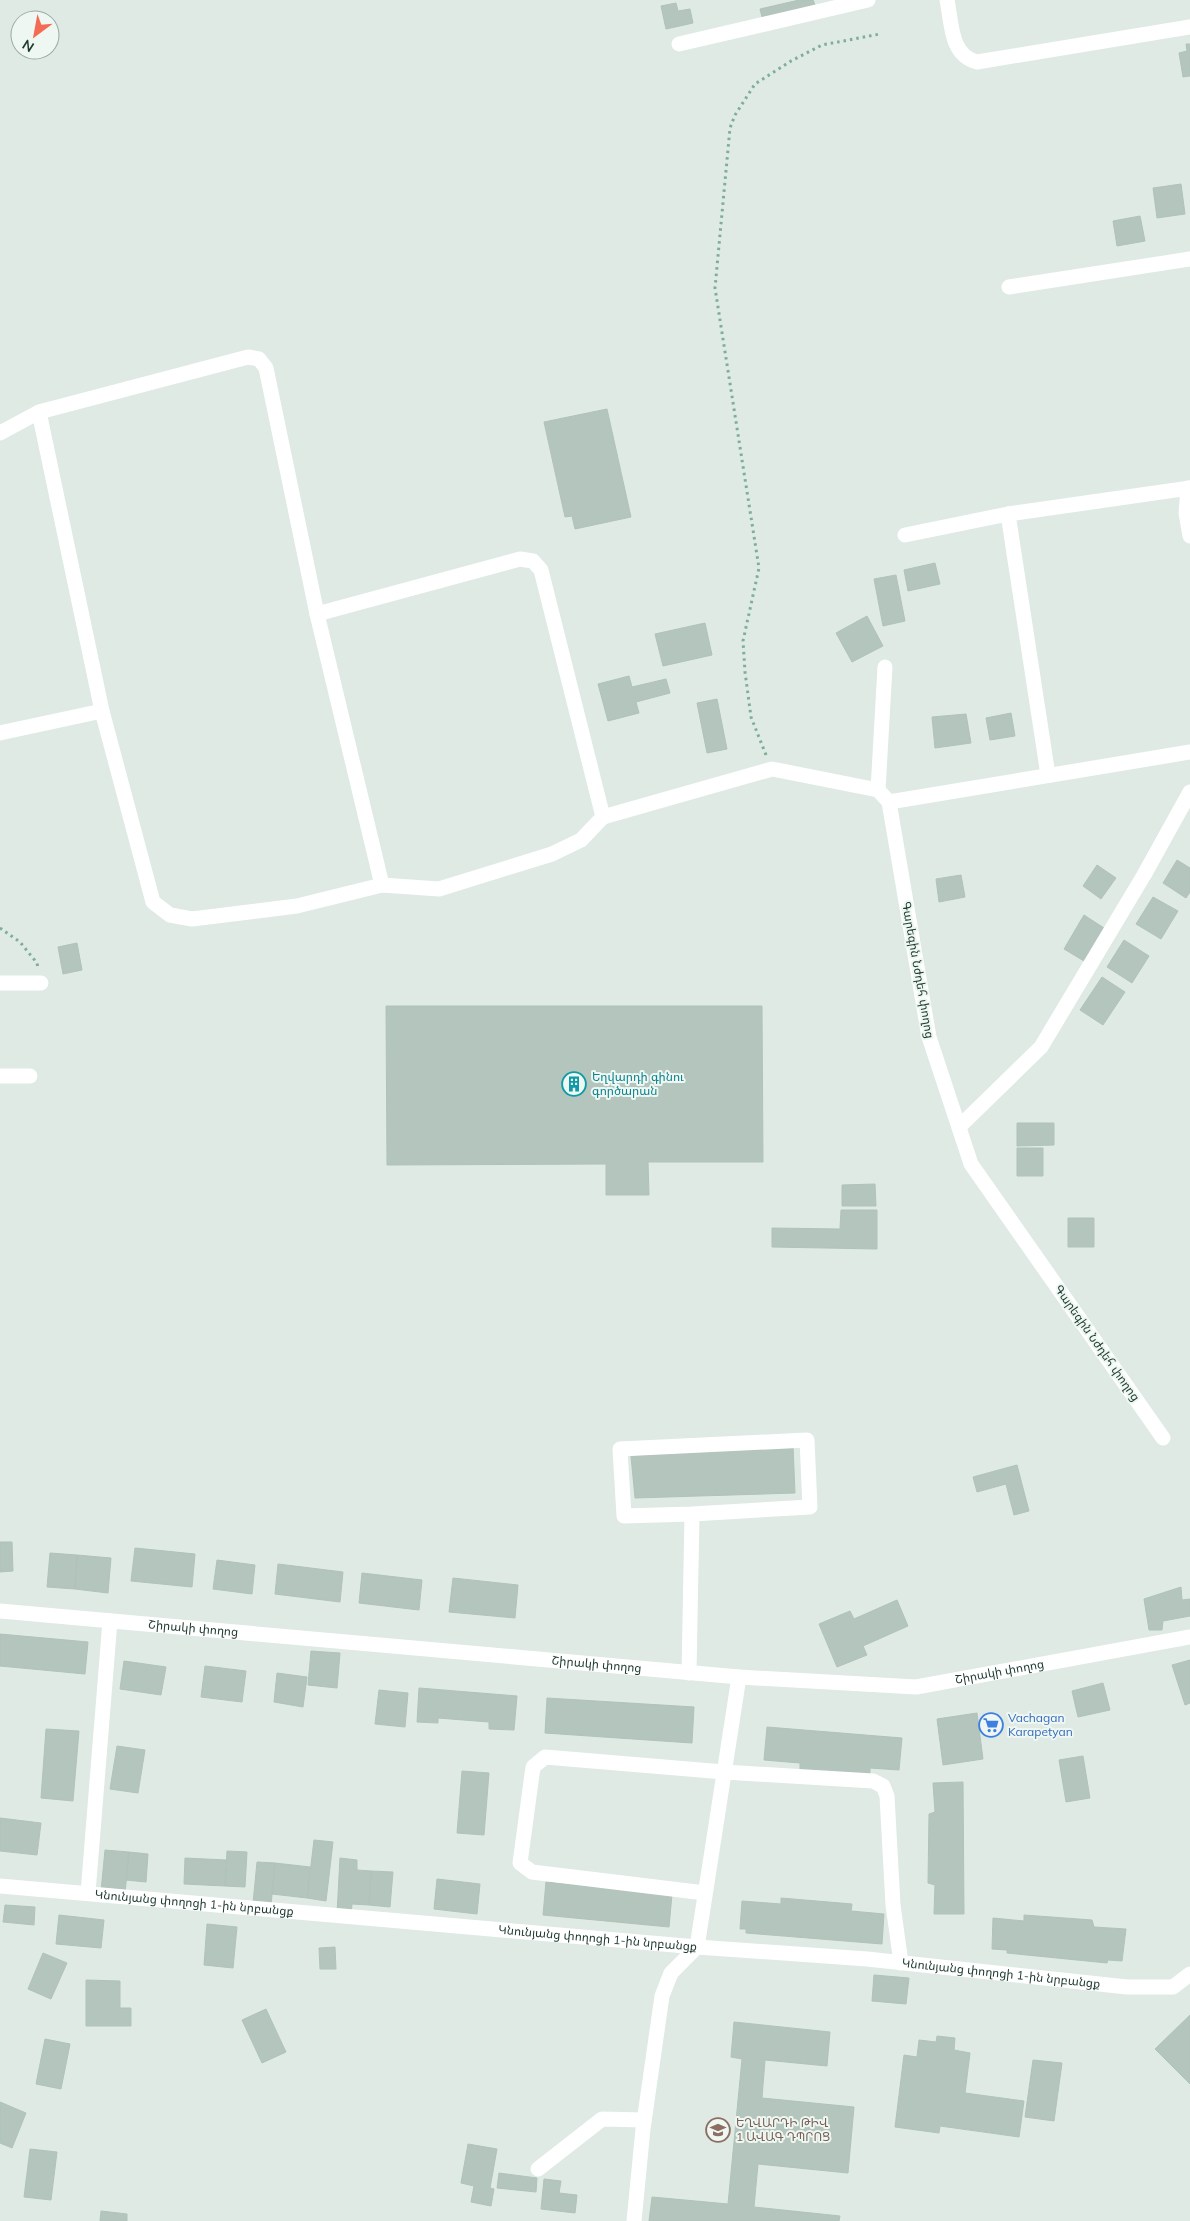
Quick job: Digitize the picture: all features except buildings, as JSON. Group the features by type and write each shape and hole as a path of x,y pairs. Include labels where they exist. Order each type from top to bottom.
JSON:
{"street":[{"path":"679,44 868,0"},
{"path":"947,0 957,49 967,59 977,62 1190,27"},
{"path":"1009,287 1190,259"},
{"path":"0,433 39,412 248,357 259,359 266,368 316,614 382,884"},
{"path":"39,412 102,711 153,902 170,915 192,919 297,906 382,884 439,889 552,854 580,840 603,817 772,769 878,790 890,802 1190,752"},
{"path":"905,534 1008,514 1189,488 1186,513 1190,536"},
{"path":"1008,514 1048,775"},
{"path":"316,614 520,559 533,561 541,570 603,817"},
{"path":"878,790 885,667"},
{"path":"0,733 102,711"},
{"path":"959,1127 1042,1047 1144,875 1190,792"},
{"name":"Գարեգին Նժդեհ փողոց","path":"890,802 929,1037 971,1164 1163,1438"},
{"path":"0,983 41,983"},
{"path":"0,1076 30,1076"},
{"path":"807,1440 810,1507 692,1514 624,1516 620,1449 807,1440"},
{"path":"688,1673 692,1514"},
{"name":"Շիրակի փողոց","path":"0,1612 688,1673 916,1687 1190,1637"},
{"path":"88,1893 110,1621"},
{"path":"634,2221 644,2120 662,1996 671,1973 697,1947 739,1677"},
{"path":"705,1893 532,1872 520,1863 533,1767 545,1757 724,1772 873,1781 883,1786 887,1796 893,1905 901,1963"},
{"name":"Կնունյանց փողոցի 1-ին նրբանցք","path":"0,1886 901,1963 1127,1987 1173,1987 1190,1974"},
{"path":"538,2169 602,2120 644,2120"}],"path":[{"path":"772,769 750,717 744,672 744,641 759,568 715,288 730,128 735,115 755,84 791,61 822,45 880,34"},
{"path":"0,928 20,942 37,963 41,983"}],"place":[{"name":"Եղվարդի գինու գործարան","path":"574,1084"},
{"name":"Vachagan Karapetyan","path":"991,1725"},
{"name":"ԵՂՎԱՐԴԻ ԹԻՎ 1 ԱՎԱԳ ԴՊՐՈՑ","path":"718,2130"}]}
